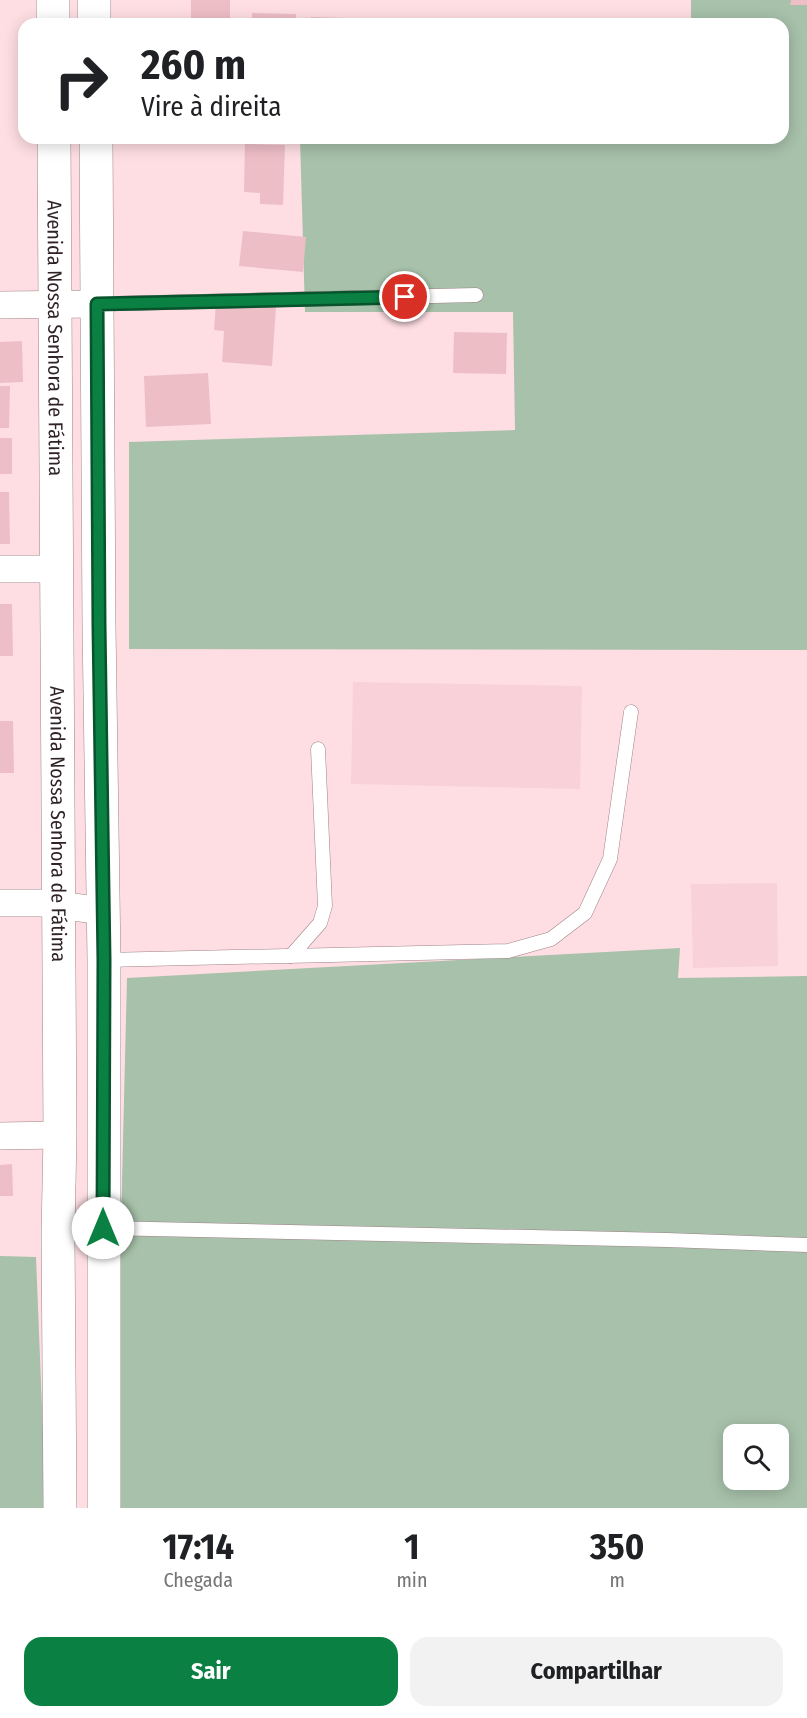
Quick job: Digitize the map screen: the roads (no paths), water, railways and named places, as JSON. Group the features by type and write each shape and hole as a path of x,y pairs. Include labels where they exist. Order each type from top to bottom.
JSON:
{"street":[{"path":"53,0 53,18"},
{"path":"94,0 94,18"},
{"name":"Avenida Nossa Senhora de Fátima","path":"54,144 60,1508"},
{"path":"96,144 104,960 104,1508"},
{"path":"0,305 97,304"},
{"path":"0,569 99,569"},
{"path":"0,903 43,903 103,911"},
{"path":"0,1136 60,1135"}],"lane":[{"path":"97,304 476,295"},
{"path":"104,960 508,951 551,939 585,913 610,859 631,712"},
{"path":"291,956 320,923 325,906 318,749"},
{"path":"103,1228 807,1245"}]}
